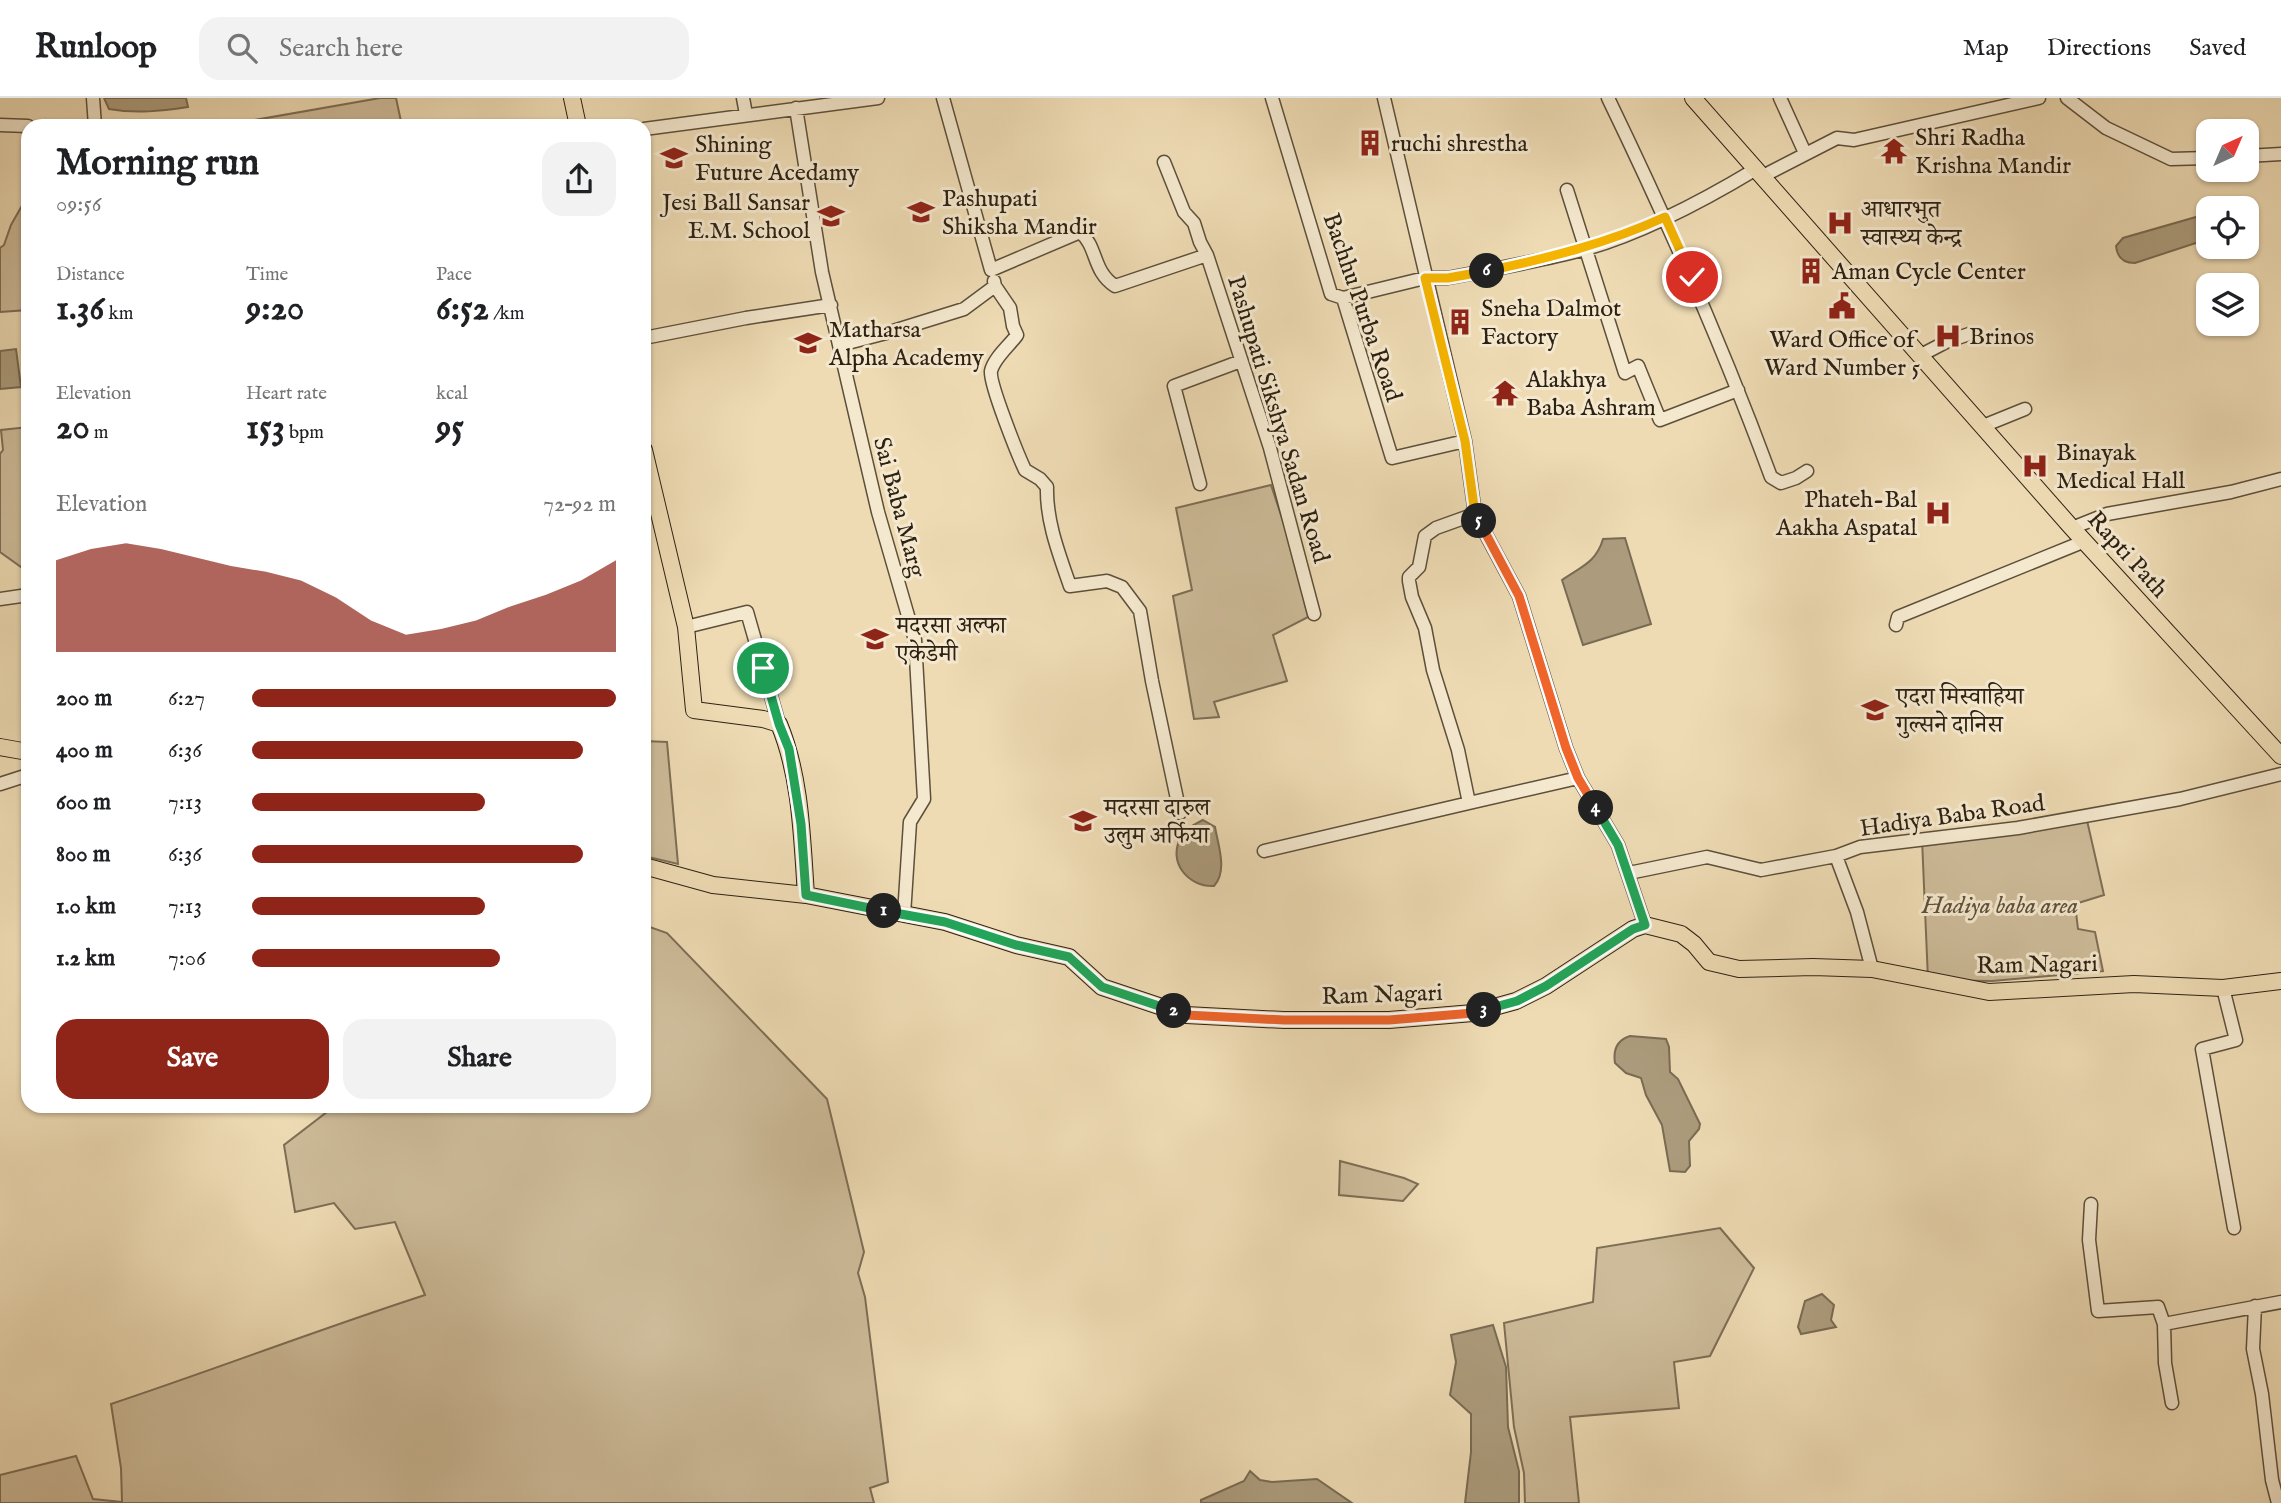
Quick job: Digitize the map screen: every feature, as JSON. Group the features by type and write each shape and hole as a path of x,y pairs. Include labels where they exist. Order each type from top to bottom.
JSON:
{"main road":[{"path":"572,98 576,119"},
{"name":"Rapti Path","path":"1693,98 2085,541 2281,756"},
{"path":"651,480 686,627 694,710 763,719 779,724 789,749 801,824 806,895"},
{"path":"0,747 21,751"},
{"name":"Ram Nagari","path":"651,868 713,885 806,895 945,922 1016,945 1069,957 1102,987 1186,1015 1284,1020 1389,1020 1473,1013 1517,1001 1546,986 1633,929 1645,925 1681,934 1709,962 1739,969 1813,967 1872,970 1990,992 2134,984 2223,988 2281,981"}],"street":[{"path":"93,98 94,119"},
{"path":"743,98 746,114"},
{"path":"651,128 878,98"},
{"path":"943,98 995,286 1010,308 1017,335 996,361 991,376 1025,470 1041,479 1047,487 1052,532 1070,586 1107,581 1122,587 1140,611 1180,813"},
{"name":"Bachhu Purba Road","path":"1272,98 1331,294 1343,298 1392,458 1465,441"},
{"path":"1384,98 1465,441 1475,514 1519,596 1566,748 1578,778 1618,845 1645,925"},
{"path":"1608,98 1665,217 1738,390 1771,477 1782,483 1807,471"},
{"path":"1780,98 1805,153"},
{"path":"1343,298 1425,278 1448,278 1586,248 1625,235 1837,138 1854,140 2039,98"},
{"path":"2067,98 2106,128 2171,159 2196,158"},
{"name":"Sai Baba Marg","path":"796,108 822,272 877,512 915,640 924,799 910,822 904,915"},
{"path":"0,125 21,126"},
{"path":"2259,155 2281,154"},
{"path":"1164,162 1184,212 1194,223 1207,255"},
{"path":"1567,190 1625,373 1638,366 1660,420 1738,390"},
{"name":"Pashupati Sikshya Sadan Road","path":"991,270 1080,232 1086,237 1104,278 1115,286 1207,255 1270,448 1314,614"},
{"path":"840,345 964,309 995,286"},
{"path":"651,337 831,305"},
{"path":"1921,355 1972,333"},
{"path":"1200,484 1174,386 1241,361"},
{"path":"1983,426 2025,409"},
{"path":"2073,527 2107,514 2231,492 2281,479"},
{"path":"1469,803 1458,750 1433,670 1425,628 1412,597 1409,577 1419,567 1425,536 1436,528 1475,514"},
{"path":"1896,625 1898,617 2085,541"},
{"path":"0,599 21,596"},
{"path":"686,627 747,612 779,724"},
{"name":"Hadiya Baba Road","path":"1629,873 1706,857 1761,870 1836,856 1860,847 2018,828 2167,802 2281,774"},
{"path":"0,783 21,777"},
{"path":"1264,851 1578,778"},
{"path":"1836,856 1857,912 1872,970"},
{"path":"2223,988 2236,1040 2202,1049 2234,1228"},
{"path":"2091,1204 2090,1240 2098,1311 2158,1307 2164,1324 2165,1363 2172,1403"},
{"path":"2164,1324 2281,1302"},
{"path":"2255,1306 2253,1349 2262,1394 2272,1480 2278,1503"}],"green space":[{"path":"380,98 396,98 400,119 260,119"},
{"path":"21,207 21,310 0,312 0,248 4,245"},
{"path":"21,428 21,567 0,552 0,454 3,450 1,430"},
{"path":"1271,485 1314,614 1273,635 1287,681 1214,702 1219,717 1194,719 1173,596 1192,590 1176,508"},
{"path":"651,741 667,742 678,864 651,858"},
{"name":"Hadiya baba area","path":"2086,816 2104,895 2075,904 2078,929 2095,932 2103,971 1992,981 1928,980 1922,839"},
{"path":"651,927 667,933 827,1099 864,1252 858,1273 865,1297 888,1482 870,1488 874,1503 0,1503 0,1475 76,1456 93,1499 122,1502 121,1468 111,1404 425,1295 395,1222 355,1229 334,1203 295,1212 284,1145 326,1113 651,1113"},
{"path":"1340,1161 1418,1184 1403,1201 1339,1195"},
{"path":"1720,1228 1754,1268 1710,1356 1674,1362 1679,1408 1570,1417 1579,1503 1525,1503 1524,1473 1514,1427 1504,1323 1593,1302 1597,1248"}],"shaded area":[{"path":"104,98 186,98 188,107 119,111 109,109"},
{"path":"2196,217 2196,243 2135,263 2124,261 2118,253 2116,246 2123,238"},
{"path":"16,349 21,387 0,389 0,351"},
{"path":"1625,538 1651,624 1583,645 1562,580 1592,559 1603,539"},
{"path":"1203,820 1215,827 1220,850 1220,873 1214,886 1188,878 1178,864 1177,846 1183,834"},
{"path":"1630,1036 1666,1039 1670,1072 1678,1079 1700,1124 1689,1141 1690,1166 1685,1172 1670,1171 1662,1125 1646,1095 1641,1078 1626,1073 1615,1063 1617,1046"},
{"path":"1822,1294 1834,1305 1831,1320 1836,1327 1801,1334 1798,1327 1805,1301"},
{"path":"1493,1325 1506,1367 1508,1427 1519,1471 1519,1503 1465,1503 1471,1452 1471,1414 1450,1395 1456,1362 1451,1335"},
{"path":"1250,1471 1260,1480 1272,1482 1317,1479 1352,1503 1201,1503 1201,1500 1244,1481"}],"place":[{"name":"ruchi shrestha","path":"1370,143"},
{"name":"Shri Radha Krishna Mandir","path":"1894,151"},
{"name":"Shining Future Acedamy","path":"674,158"},
{"name":"Pashupati Shiksha Mandir","path":"921,212"},
{"name":"Jesi Ball Sansar E.M. School","path":"831,216"},
{"name":"आधारभुत स्वास्थ्य केन्द्र","path":"1840,223"},
{"name":"Aman Cycle Center","path":"1811,271"},
{"name":"Ward Office of Ward Number 5","path":"1842,306"},
{"name":"Sneha Dalmot Factory","path":"1460,322"},
{"name":"Brinos","path":"1948,336"},
{"name":"Matharsa Alpha Academy","path":"808,343"},
{"name":"Alakhya Baba Ashram","path":"1505,393"},
{"name":"Binayak Medical Hall","path":"2035,466"},
{"name":"Phateh-Bal Aakha Aspatal","path":"1938,513"},
{"name":"मदरसा अल्फा एकेडेमी","path":"875,639"},
{"name":"एदरा मिस्वाहिया गुल्सने दानिस","path":"1875,710"},
{"name":"मदरसा दारुल उलुम अर्फिया","path":"1083,821"}],"route":[{"path":"763,668 789,749 801,824 806,895 945,922 1016,945 1069,957 1102,987 1186,1015 1284,1020 1389,1020 1473,1013 1517,1001 1546,986 1633,929 1645,925 1618,845 1578,778 1566,748 1519,596 1475,514 1465,441 1425,278 1448,278 1535,261 1625,235 1665,217 1692,277"}]}
